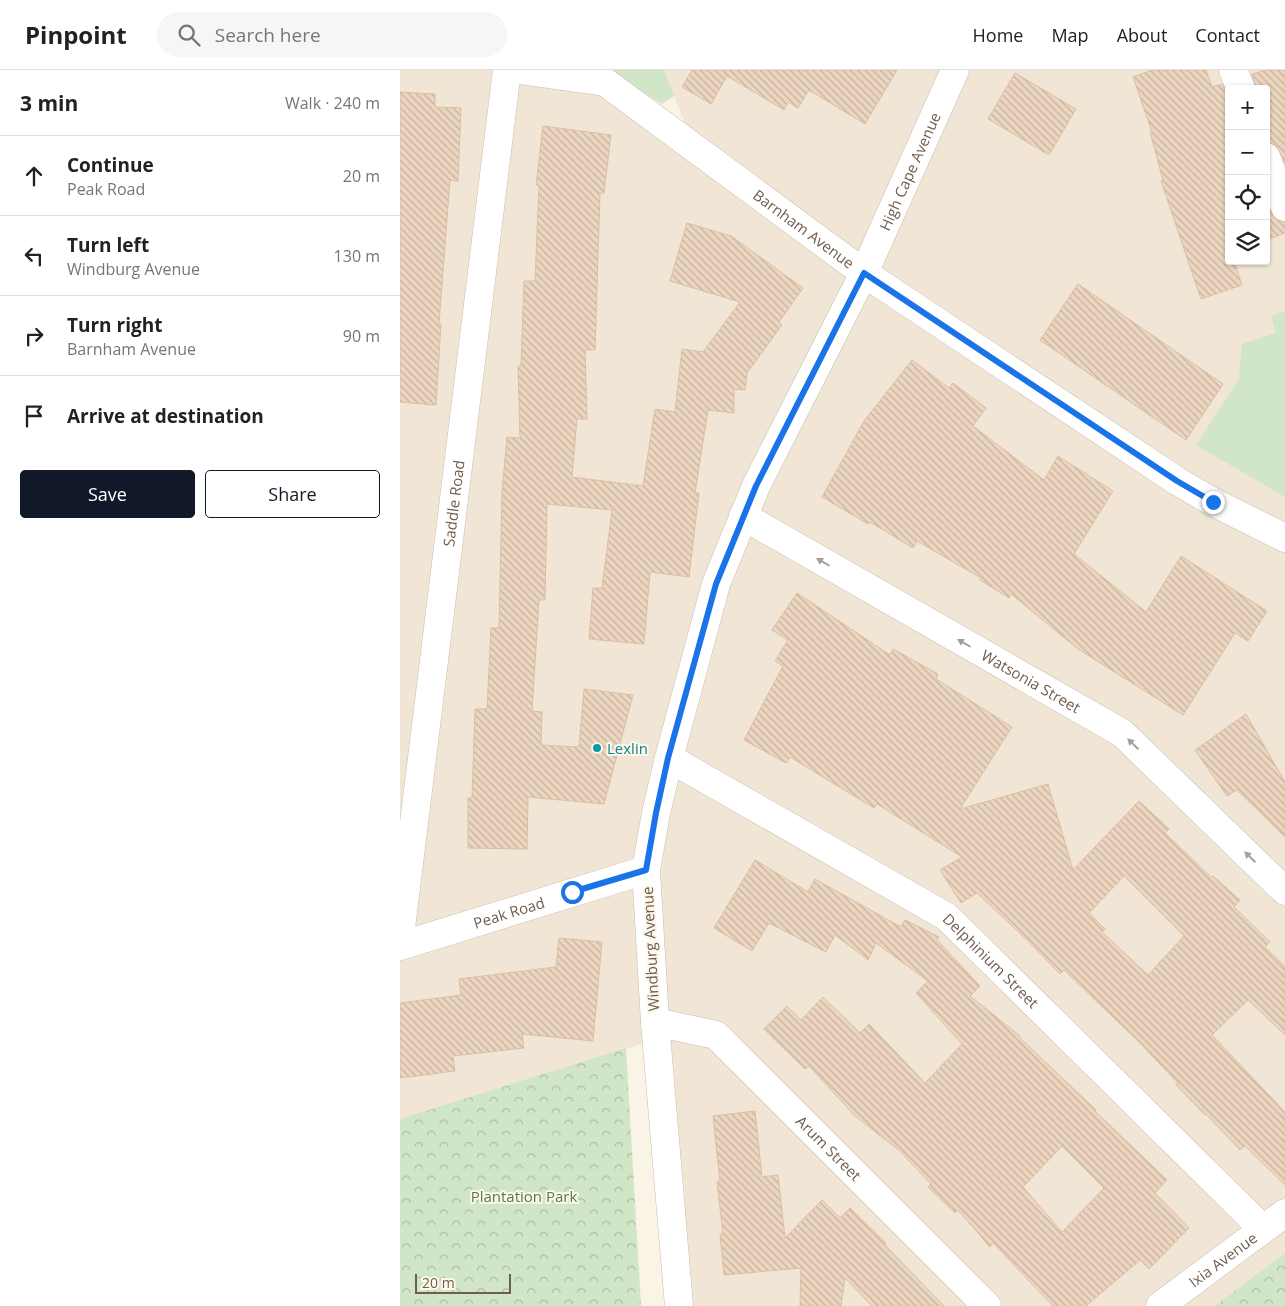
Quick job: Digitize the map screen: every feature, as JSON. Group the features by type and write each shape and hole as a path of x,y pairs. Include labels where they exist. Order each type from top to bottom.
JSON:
{"street":[{"name":"Saddle Road","path":"400,936 507,70"},
{"name":"Barnham Avenue","path":"519,70 605,82 864,273 1177,481 1213,502 1285,538"},
{"name":"High Cape Avenue","path":"864,273 956,70"},
{"path":"1234,70 1239,85"},
{"path":"1270,168 1285,207"},
{"name":"Windburg Avenue","path":"679,1306 655,1022 646,870 656,813 668,758 716,584 756,486 864,273"},
{"name":"Watsonia Street","path":"743,516 1122,733 1285,891"},
{"name":"Delphinium Street","path":"668,758 947,917 1263,1229"},
{"name":"Peak Road","path":"400,946 646,870"},
{"name":"Arum Street","path":"655,1022 716,1035 987,1306"},
{"name":"Ixia Avenue","path":"1160,1306 1285,1213"}],"shaded area":[{"path":"400,70 519,70 605,82 694,147 664,70 1285,70 1285,1306 679,1306 657,1039 400,1120"}],"green space":[{"path":"606,70 664,70 674,96 662,104"},
{"path":"1285,311 1285,497 1196,445 1239,379 1242,344 1276,333 1271,316"},
{"name":"Plantation Park","path":"626,1048 641,1306 400,1306 400,1119"},
{"path":"1285,1253 1285,1306 1215,1306"}],"building":[{"path":"692,70 897,70 865,124 809,90 798,108 788,102 784,110 727,76 711,104 682,87"},
{"path":"1152,70 1206,70 1212,87 1222,84 1225,90 1225,265 1235,265 1242,285 1201,299 1161,181 1163,180 1150,132 1152,132 1133,77"},
{"path":"1266,70 1285,70 1285,163 1276,145 1270,143 1270,85 1255,85 1252,74"},
{"path":"1015,73 1076,109 1049,155 988,119"},
{"path":"400,92 435,94 435,107 461,108 458,181 450,180 439,324 441,324 436,405 400,402"},
{"path":"543,126 611,135 604,193 600,193 595,350 585,350 587,419 577,419 572,477 643,486 655,409 675,412 682,349 703,352 740,302 670,281 687,223 731,236 803,288 779,322 782,325 747,373 745,390 734,389 734,413 708,410 695,493 699,493 689,577 650,572 644,644 589,639 593,588 602,588 612,510 547,504 545,600 539,600 532,711 542,712 541,745 579,747 584,689 633,695 604,804 528,797 527,849 468,848 468,798 472,798 475,709 487,709 491,628 499,628 502,492 507,437 520,438 518,366 521,366 524,281 535,281 539,185 536,185"},
{"path":"1270,210 1275,219 1285,222 1285,233 1270,239"},
{"path":"1078,284 1223,384 1186,440 1040,340"},
{"path":"912,360 949,388 953,383 986,408 973,426 1044,480 1058,456 1113,491 1074,554 1146,612 1181,556 1267,611 1248,641 1235,633 1183,715 1078,649 1011,594 1009,598 980,580 981,578 917,541 913,548 870,522 868,524 822,497 864,421"},
{"path":"797,593 890,655 893,649 938,674 936,679 1012,727 960,809 1048,784 1073,870 1139,801 1169,829 1165,833 1211,877 1213,876 1240,900 1234,907 1270,942 1265,947 1285,966 1285,1035 1248,1000 1212,1035 1285,1112 1285,1185 1245,1146 1240,1150 1176,1085 1178,1083 1140,1043 1064,970 1060,974 977,893 961,903 940,870 962,857 877,804 874,808 790,757 786,763 744,740 783,666 775,661 788,640 772,630","holes":["1124,876 1184,936 1148,975 1102,932 1105,929 1089,913"]},
{"path":"1246,714 1285,782 1285,837 1237,790 1227,796 1195,750"},
{"path":"755,860 808,892 815,879 901,927 905,920 939,937 937,940 980,986 970,996 1020,1036 1167,1180 1155,1193 1189,1228 1149,1269 1140,1260 1086,1306 1053,1306 993,1243 990,1247 958,1210 955,1213 928,1187 931,1184 900,1151 855,1116 809,1066 805,1069 764,1029 787,1006 801,1020 823,997 860,1033 869,1024 925,1083 962,1044 916,993 928,981 876,943 868,960 835,935 826,952 769,923 752,951 714,928","holes":["1062,1146 1104,1188 1062,1232 1023,1187"]},
{"path":"559,938 602,942 593,1041 522,1034 524,1048 453,1056 455,1071 400,1078 400,1003 461,995 459,979 556,967"},
{"path":"755,1111 762,1177 778,1175 785,1238 822,1200 840,1218 850,1208 886,1243 884,1244 944,1306 872,1306 845,1278 841,1306 800,1306 801,1268 724,1275 720,1234 723,1234 717,1182 720,1182 713,1116"}],"place":[{"name":"Lexlin","path":"597,748"}],"route":[{"path":"572,892 646,870 668,758 716,584 756,486 864,273 1177,481 1213,502"}]}
